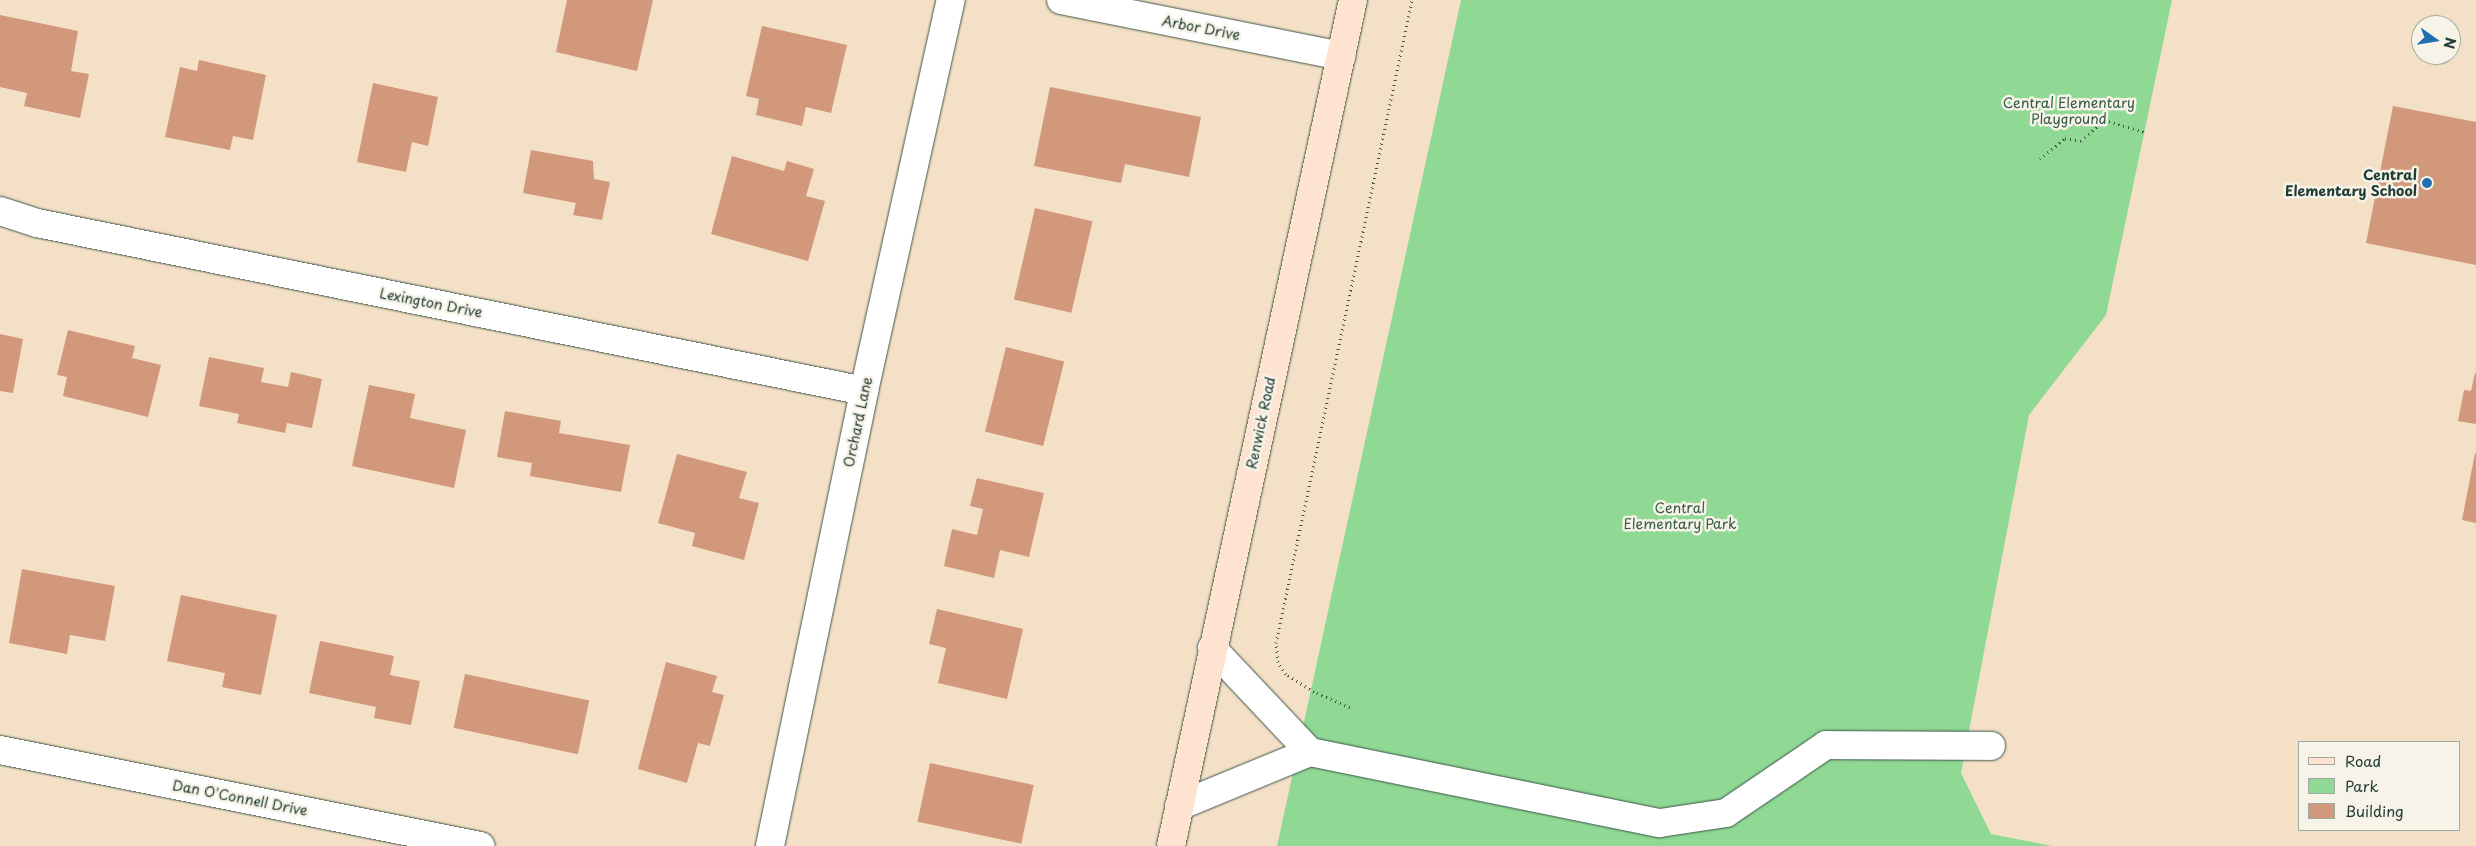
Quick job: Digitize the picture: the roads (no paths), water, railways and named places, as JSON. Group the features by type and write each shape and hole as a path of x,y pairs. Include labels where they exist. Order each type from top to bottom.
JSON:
{"street":[{"name":"Orchard Lane","path":"770,846 864,390 951,0"},
{"name":"Arbor Drive","path":"1061,0 1341,56"},
{"name":"Renwick Road","path":"1171,846 1212,648 1353,0"},
{"name":"Lexington Drive","path":"0,211 37,223 864,390"},
{"path":"1212,648 1310,752"},
{"path":"1179,806 1310,752 1660,823 1726,813 1826,745 1991,746"},
{"name":"Dan O'Connell Drive","path":"0,750 480,846"}],"place":[{"name":"Central Elementary School","path":"2427,183"}],"park label":[{"name":"Central Elementary Playground","path":"2069,112"},
{"name":"Central Elementary Park","path":"1680,516"}]}
